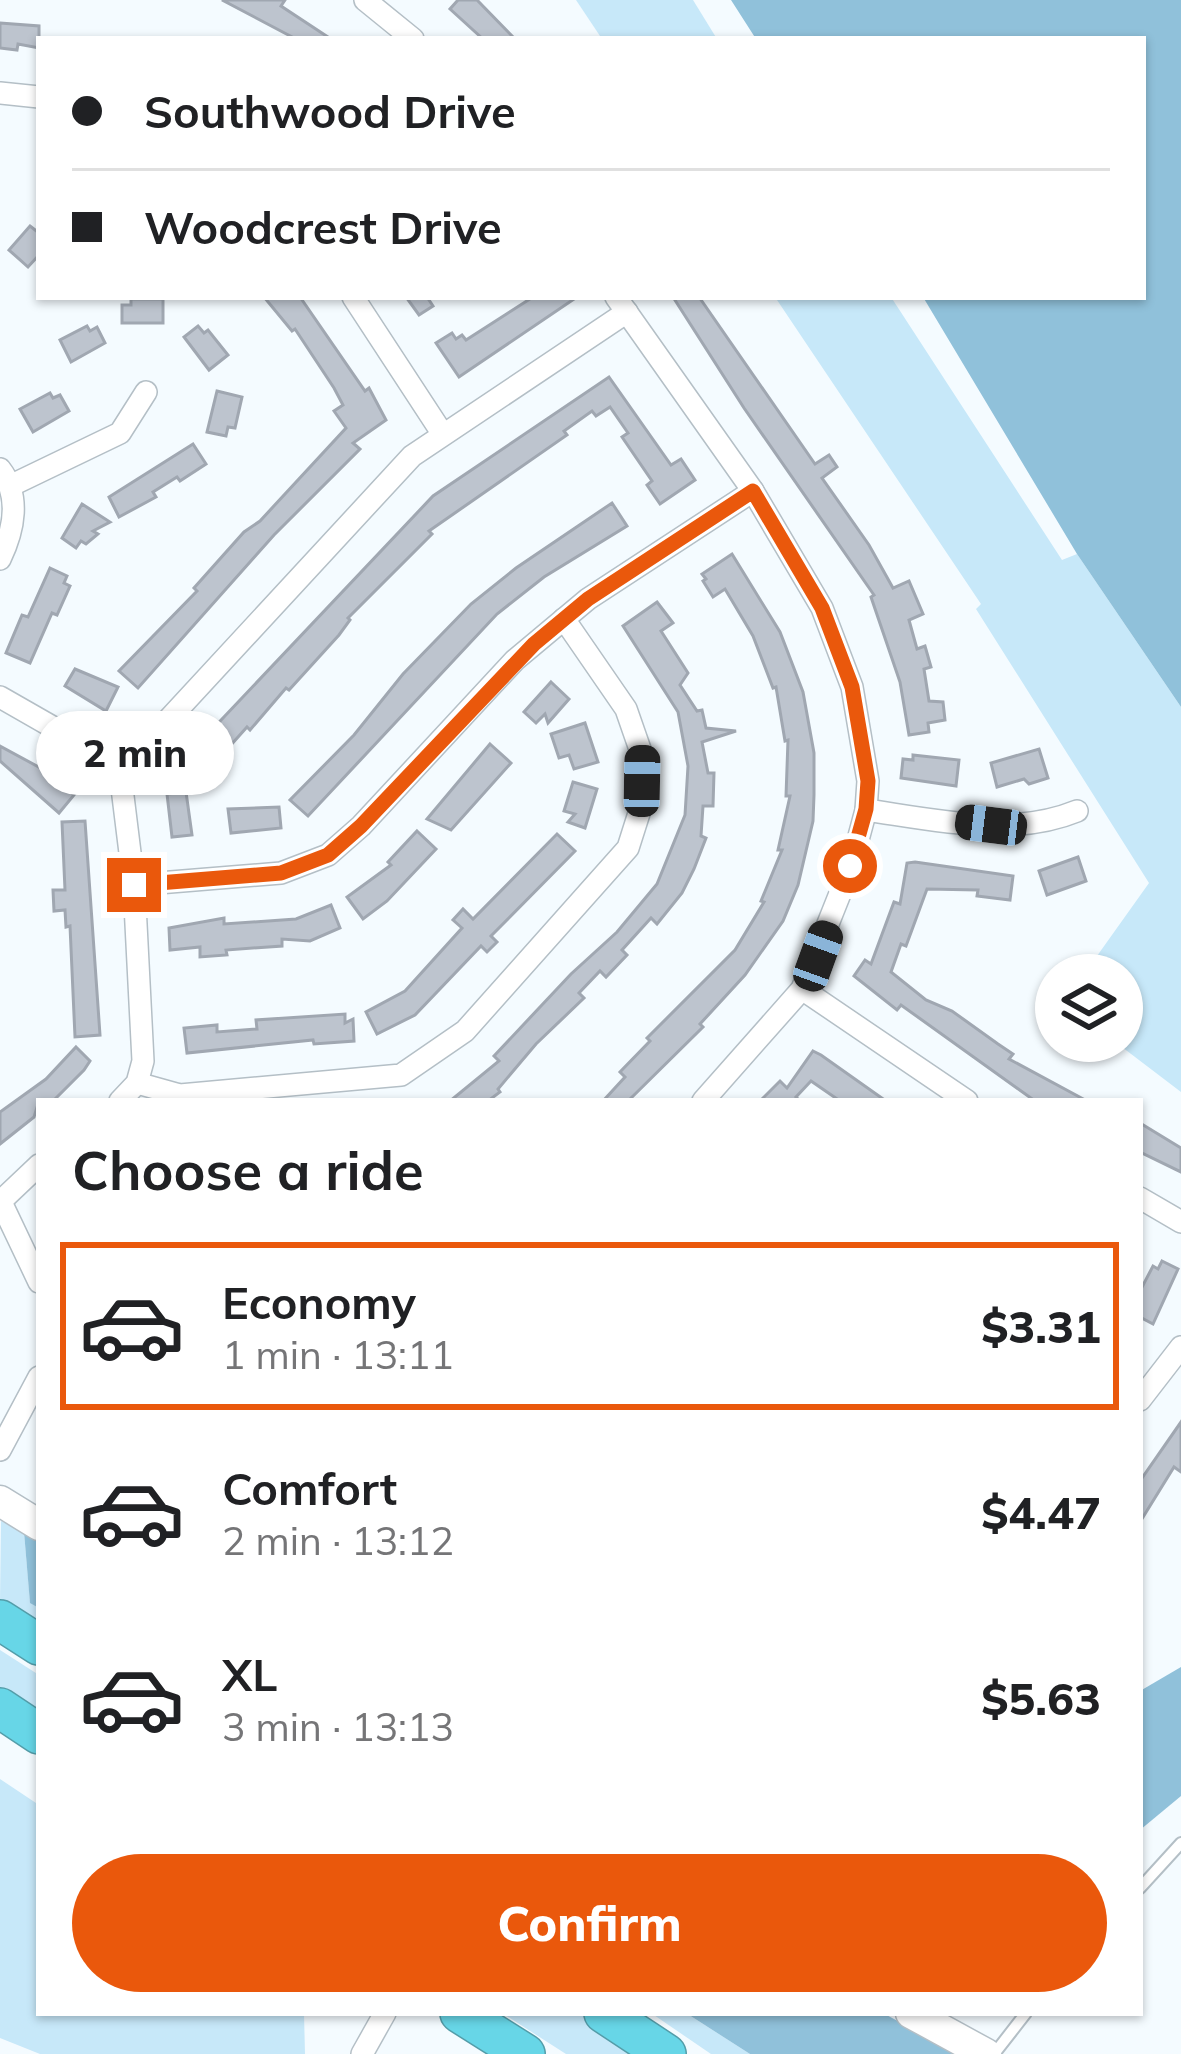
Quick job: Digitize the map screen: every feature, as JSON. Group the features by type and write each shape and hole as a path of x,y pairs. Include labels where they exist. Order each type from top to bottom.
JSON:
{"highway":[{"path":"0,1620 36,1644"},
{"path":"0,1708 36,1732"},
{"path":"465,2016 525,2054"},
{"path":"608,2016 665,2054"}],"street":[{"path":"365,0 409,36"},
{"path":"0,93 36,97"},
{"path":"355,300 442,433"},
{"path":"120,772 412,456 487,408 622,305 753,491 822,608 852,687 868,781 866,809 850,866 802,988 706,1098"},
{"path":"0,559 10,537 6,477 121,433 146,392"},
{"path":"134,885 281,873 328,855 361,826 515,660 564,619 753,491"},
{"path":"136,1083 180,1095 400,1075 465,1031 628,848 641,806 643,755 626,709 564,619"},
{"path":"0,698 112,761 120,772 134,885 143,1061 136,1083 124,1098"},
{"path":"866,809 1034,826 1078,811"},
{"path":"802,988 963,1098"},
{"path":"36,1168 0,1201 36,1276"},
{"path":"1143,1200 1181,1222"},
{"path":"1143,1396 1181,1347"},
{"path":"0,1450 36,1383"},
{"path":"0,1501 36,1523"},
{"path":"362,2054 384,2016"},
{"path":"917,2016 990,2054"}],"lane":[{"path":"1143,1885 1181,1843"},
{"path":"990,2054 1023,2016"}],"shaded area":[{"path":"576,0 693,0 715,36 600,36"},
{"path":"731,0 1181,0 1181,707 1077,554 925,300 1146,300 1146,36 754,36"},
{"path":"777,300 893,300 1062,560 1077,554 1181,707 1181,1092 1142,1062 1143,954 1098,954 1149,883 976,609 981,604"},
{"path":"1,1521 24,1532 36,1625 0,1602"},
{"path":"24,1532 36,1539 36,1606 30,1603"},
{"path":"0,1650 36,1673 36,1715 0,1692"},
{"path":"1181,1667 1181,1796 1143,1828 1143,1689"},
{"path":"0,1779 36,1803 36,2016 304,2016 305,2054 40,2054 0,2038"},
{"path":"507,2016 587,2016 646,2054 566,2054"},
{"path":"655,2016 691,2016 750,2054 711,2054"},
{"path":"691,2016 888,2016 958,2054 750,2054"}],"building":[{"path":"222,0 285,0 281,6 326,36 290,36"},
{"path":"458,0 477,0 512,36 480,36 450,9"},
{"path":"0,23 39,26 36,47 18,44 17,50 0,48"},
{"path":"30,226 36,231 36,258 28,267 9,250"},
{"path":"131,300 163,300 163,323 122,323 122,305 131,305"},
{"path":"266,300 302,300 365,391 369,388 386,420 353,443 360,449 274,535 138,688 119,671 346,428 334,411 343,405 334,388 295,329"},
{"path":"408,300 429,300 433,306 419,315"},
{"path":"528,300 573,300 459,377 436,343 452,333 466,340"},
{"path":"675,300 701,300 815,464 829,455 837,467 822,478 893,588 909,581 923,614 909,620 917,649 925,646 931,667 924,669 929,701 943,702 945,720 928,723 929,732 909,735 900,682 874,595"},
{"path":"87,326 90,331 97,327 105,343 71,362 60,340"},
{"path":"198,326 204,333 208,330 228,355 209,370 184,337"},
{"path":"609,377 671,465 681,459 695,480 660,504 647,485 652,481 622,437 628,433 610,407 596,416 592,411 564,431 567,435 429,531 432,534 348,618 339,635 289,690 206,773 188,755 433,496"},
{"path":"217,391 242,397 235,428 228,427 226,436 207,432"},
{"path":"50,393 53,398 60,395 69,411 33,432 20,409"},
{"path":"193,444 206,464 180,481 177,477 153,492 156,497 119,517 109,497"},
{"path":"612,503 627,526 544,577 497,614 308,816 290,800 471,604"},
{"path":"82,504 110,522 76,548 62,538"},
{"path":"732,554 780,632 803,692 814,753 813,821 798,885 783,921 745,975 700,1024 703,1027 631,1098 606,1098 625,1077 620,1072 650,1041 647,1038 735,950 764,902 782,850 778,850 790,796 786,796 788,740 776,687 725,589 713,597 702,574"},
{"path":"50,568 67,576 64,583 70,586 30,663 6,653"},
{"path":"657,602 673,623 661,631 688,673 680,685 697,711 702,710 706,728 736,731 702,742 708,773 714,773 713,806 703,806 701,836 706,838 682,893 657,924 651,918 622,950 627,955 606,977 600,971 579,993 584,998 536,1044 500,1092 492,1098 454,1098 499,1061 494,1056 617,932 657,884 685,815 688,766 678,712 623,626"},
{"path":"75,669 118,687 106,711 65,686"},
{"path":"551,682 569,699 548,723 545,714 536,723 524,712"},
{"path":"585,723 598,762 574,769 569,755 559,758 551,734"},
{"path":"490,744 511,763 451,830 427,819"},
{"path":"0,746 46,771 74,795 59,813 0,761"},
{"path":"1039,749 1048,778 997,787 991,763"},
{"path":"913,755 959,760 956,786 901,778 903,759 913,760"},
{"path":"573,782 597,789 585,828 568,822 575,814 564,811"},
{"path":"186,792 192,835 172,837 167,794"},
{"path":"279,807 281,828 231,833 228,809"},
{"path":"85,821 100,1035 75,1037 70,926 66,927 65,910 54,911 53,890 65,890 62,822"},
{"path":"417,831 436,849 387,901 363,919 347,897 391,865 388,862"},
{"path":"557,834 575,851 491,936 497,942 487,952 481,946 415,1015 377,1034 366,1012 405,991 462,928 453,920 463,909 473,919"},
{"path":"1078,857 1086,881 1047,895 1039,871"},
{"path":"907,863 1013,876 1010,900 977,896 978,890 927,889 891,972 926,1000 952,1011 1013,1054 1009,1059 1081,1098 1031,1098 854,976 865,960 871,964 894,902 900,904"},
{"path":"331,905 340,928 310,941 282,939 282,946 200,957 200,947 170,950 169,928 224,918 224,924 296,919"},
{"path":"345,1014 345,1023 353,1019 354,1041 314,1044 313,1040 187,1053 184,1028 257,1029 256,1020"},
{"path":"76,1047 90,1061 56,1098 36,1098 34,1117 0,1144 0,1112 46,1079"},
{"path":"813,1051 882,1098 836,1098 811,1081 797,1098 763,1098 780,1081 787,1088"},
{"path":"1143,1125 1181,1148 1181,1172 1143,1153"},
{"path":"1162,1261 1178,1269 1153,1324 1143,1319 1143,1285 1153,1266 1158,1269"},
{"path":"1181,1422 1181,1472 1174,1467 1143,1517 1143,1477"}],"route":[{"path":"134,885 281,873 328,855 361,826 515,660 588,599 753,491 822,608 852,687 868,781 866,809 850,866"}]}
